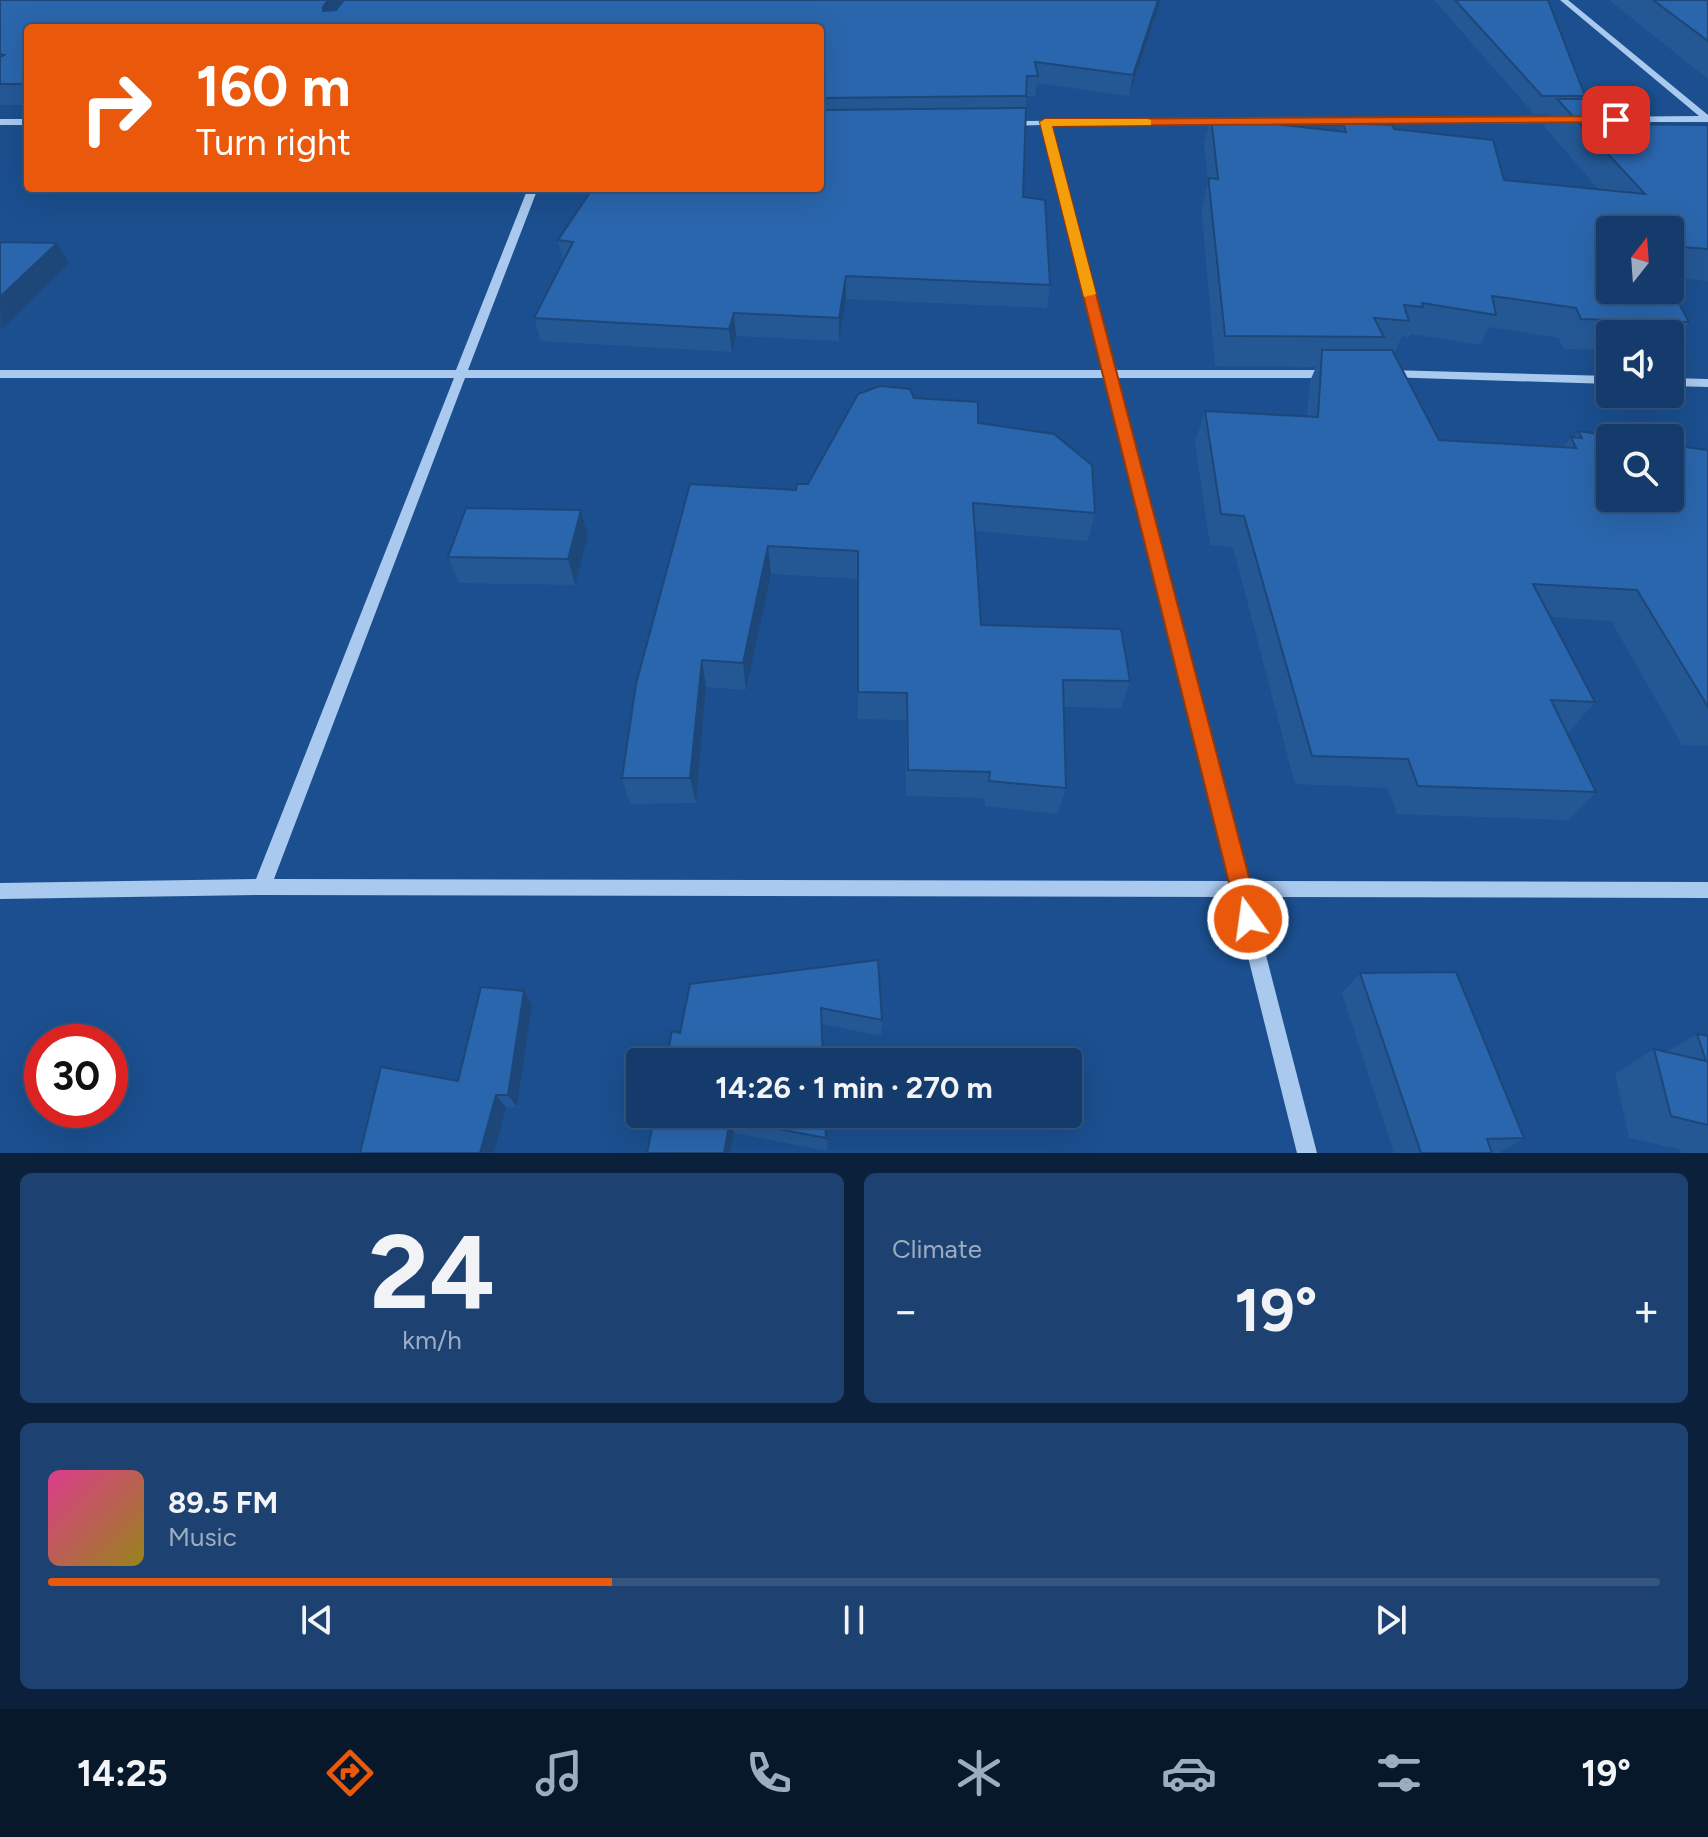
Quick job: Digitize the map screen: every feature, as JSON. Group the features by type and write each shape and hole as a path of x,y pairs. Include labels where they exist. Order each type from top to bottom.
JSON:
{"street":[{"path":"1564,0 1708,119"},
{"path":"1000,123 1708,119"},
{"path":"0,122 24,122"},
{"path":"1045,122 1307,1153"},
{"path":"262,887 531,192"},
{"path":"0,374 1340,374"},
{"path":"1371,374 1596,380"},
{"path":"1684,382 1708,383"},
{"path":"0,891 262,887 1708,890"}],"building":[{"path":"0,0 328,0 323,11 336,10 344,0 1158,0 1133,75 1035,62 1038,76 1027,76 1026,96 824,98 824,24 24,24 24,84 0,84 0,57 4,55 0,54"},
{"path":"1455,0 1548,0 1585,96 1542,96"},
{"path":"1653,0 1708,0 1708,41"},
{"path":"1557,99 1595,99 1605,124 1708,125 1708,249 1684,247 1684,216 1596,216 1596,304 1679,304 1689,322 1581,319 1576,308 1492,296 1496,315 1422,303 1423,307 1404,305 1409,321 1374,318 1384,337 1225,336 1209,185 1209,178 1218,179 1211,117 1346,132 1343,123 1392,125 1394,129 1493,140 1504,180 1645,194"},
{"path":"1026,108 1023,197 1045,200 1050,285 846,276 839,318 734,313 729,329 534,318 573,242 558,240 590,192 824,192 824,110"},
{"path":"0,242 57,243 0,297"},
{"path":"1322,350 1392,350 1439,440 1576,448 1571,437 1582,438 1578,431 1596,434 1596,512 1684,512 1684,447 1708,450 1708,707 1637,590 1533,584 1595,702 1551,700 1596,792 1418,786 1408,759 1312,756 1244,516 1221,514 1205,411 1318,417"},
{"path":"880,386 910,389 914,398 978,402 978,423 1054,434 1092,465 1095,513 973,503 981,625 1121,629 1130,681 1063,680 1066,788 989,781 990,772 908,770 907,693 858,692 858,551 768,546 743,663 702,660 690,778 622,778 636,684 690,484 796,490 797,484 808,484 858,394"},
{"path":"466,508 581,510 568,559 448,557"},
{"path":"878,960 882,1020 821,1008 822,1048 669,1048 672,1031 680,1033 690,984"},
{"path":"1456,972 1524,1138 1487,1139 1492,1153 1421,1153 1360,973"},
{"path":"481,987 524,991 508,1095 496,1095 480,1153 360,1153 381,1067 458,1081"},
{"path":"1697,1034 1708,1036 1708,1125 1671,1116 1654,1049 1706,1061"},
{"path":"652,1128 729,1128 724,1153 647,1153"},
{"path":"773,1128 826,1128 826,1138"}],"slow traffic":[{"path":"1089,294 1045,122 1147,122"}],"route":[{"path":"1248,919 1045,122 1616,120"}]}
